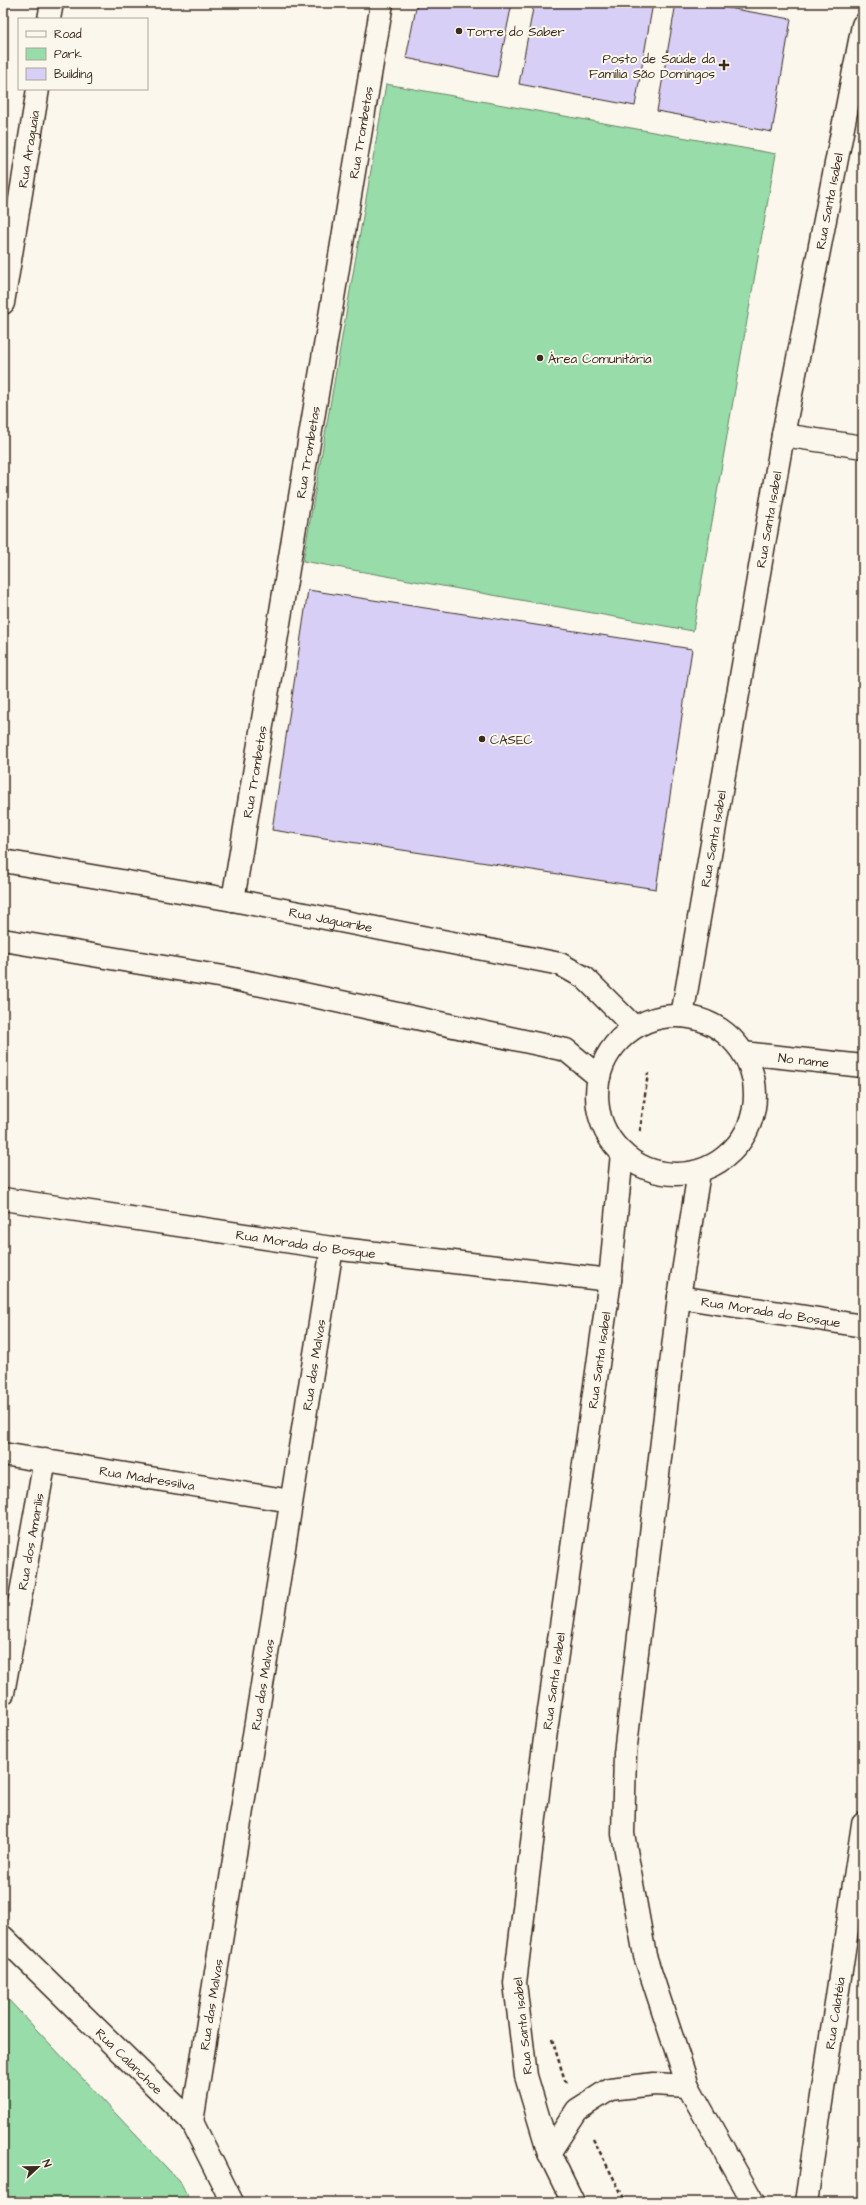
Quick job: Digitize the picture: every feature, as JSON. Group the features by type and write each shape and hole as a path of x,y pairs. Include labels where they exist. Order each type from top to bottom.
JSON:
{"street":[{"path":"49,18 52,3"},
{"name":"Rua Trombetas","path":"233,900 382,3"},
{"name":"Rua Santa Isabel","path":"682,1016 783,435 863,25"},
{"name":"Rua Araguaia","path":"3,303 38,90"},
{"path":"783,435 863,448"},
{"name":"Rua Jaguaribe","path":"3,861 233,900 560,964 585,978 634,1027"},
{"path":"3,940 224,977 566,1050 599,1077"},
{"path":"682,1016 706,1022 722,1031 744,1053 752,1072 756,1093 754,1113 746,1133 734,1150 718,1163 699,1172 679,1175 658,1173 636,1163 622,1153 608,1137 600,1118 597,1097 599,1077 606,1057 618,1040 634,1027 657,1018 682,1016"},
{"name":"No name","path":"744,1053 863,1066"},
{"name":"Rua Santa Isabel","path":"573,2202 549,2152 526,2076 515,1983 542,1760 610,1280 622,1153"},
{"path":"699,1172 679,1297 626,1754 623,1834 645,1956 688,2086 753,2202"},
{"name":"Rua Morada do Bosque","path":"3,1199 332,1248 610,1280"},
{"name":"Rua das Malvas","path":"192,2122 332,1248"},
{"name":"Rua Morada do Bosque","path":"679,1297 863,1326"},
{"name":"Rua Madressilva","path":"3,1454 291,1501"},
{"name":"Rua dos Amarílis","path":"3,1693 45,1460"},
{"name":"Rua Calatéia","path":"806,2202 863,1824"},
{"name":"Rua Calanchoe","path":"3,1937 192,2122 232,2202"},
{"path":"549,2152 577,2110 610,2089 654,2084 688,2086"}],"green space":[{"name":"Área Comunitária","path":"386,84 776,154 693,631 303,561"},
{"path":"3,1994 181,2183 190,2202 3,2202"}],"building":[{"name":"Torre do Saber","path":"417,3 512,3 497,77 406,58"},
{"path":"534,3 653,3 635,106 519,84"},
{"name":"Posto de Saúde da Família São Domingos","path":"676,3 700,3 791,19 772,132 657,111"},
{"name":"CASEC","path":"308,590 692,649 656,889 272,830"}],"place":[{"name":"Torre do Saber","path":"459,31"},
{"name":"Posto de Saúde da Família São Domingos","path":"724,65"},
{"name":"Área Comunitária","path":"540,358"},
{"name":"CASEC","path":"482,739"}]}
